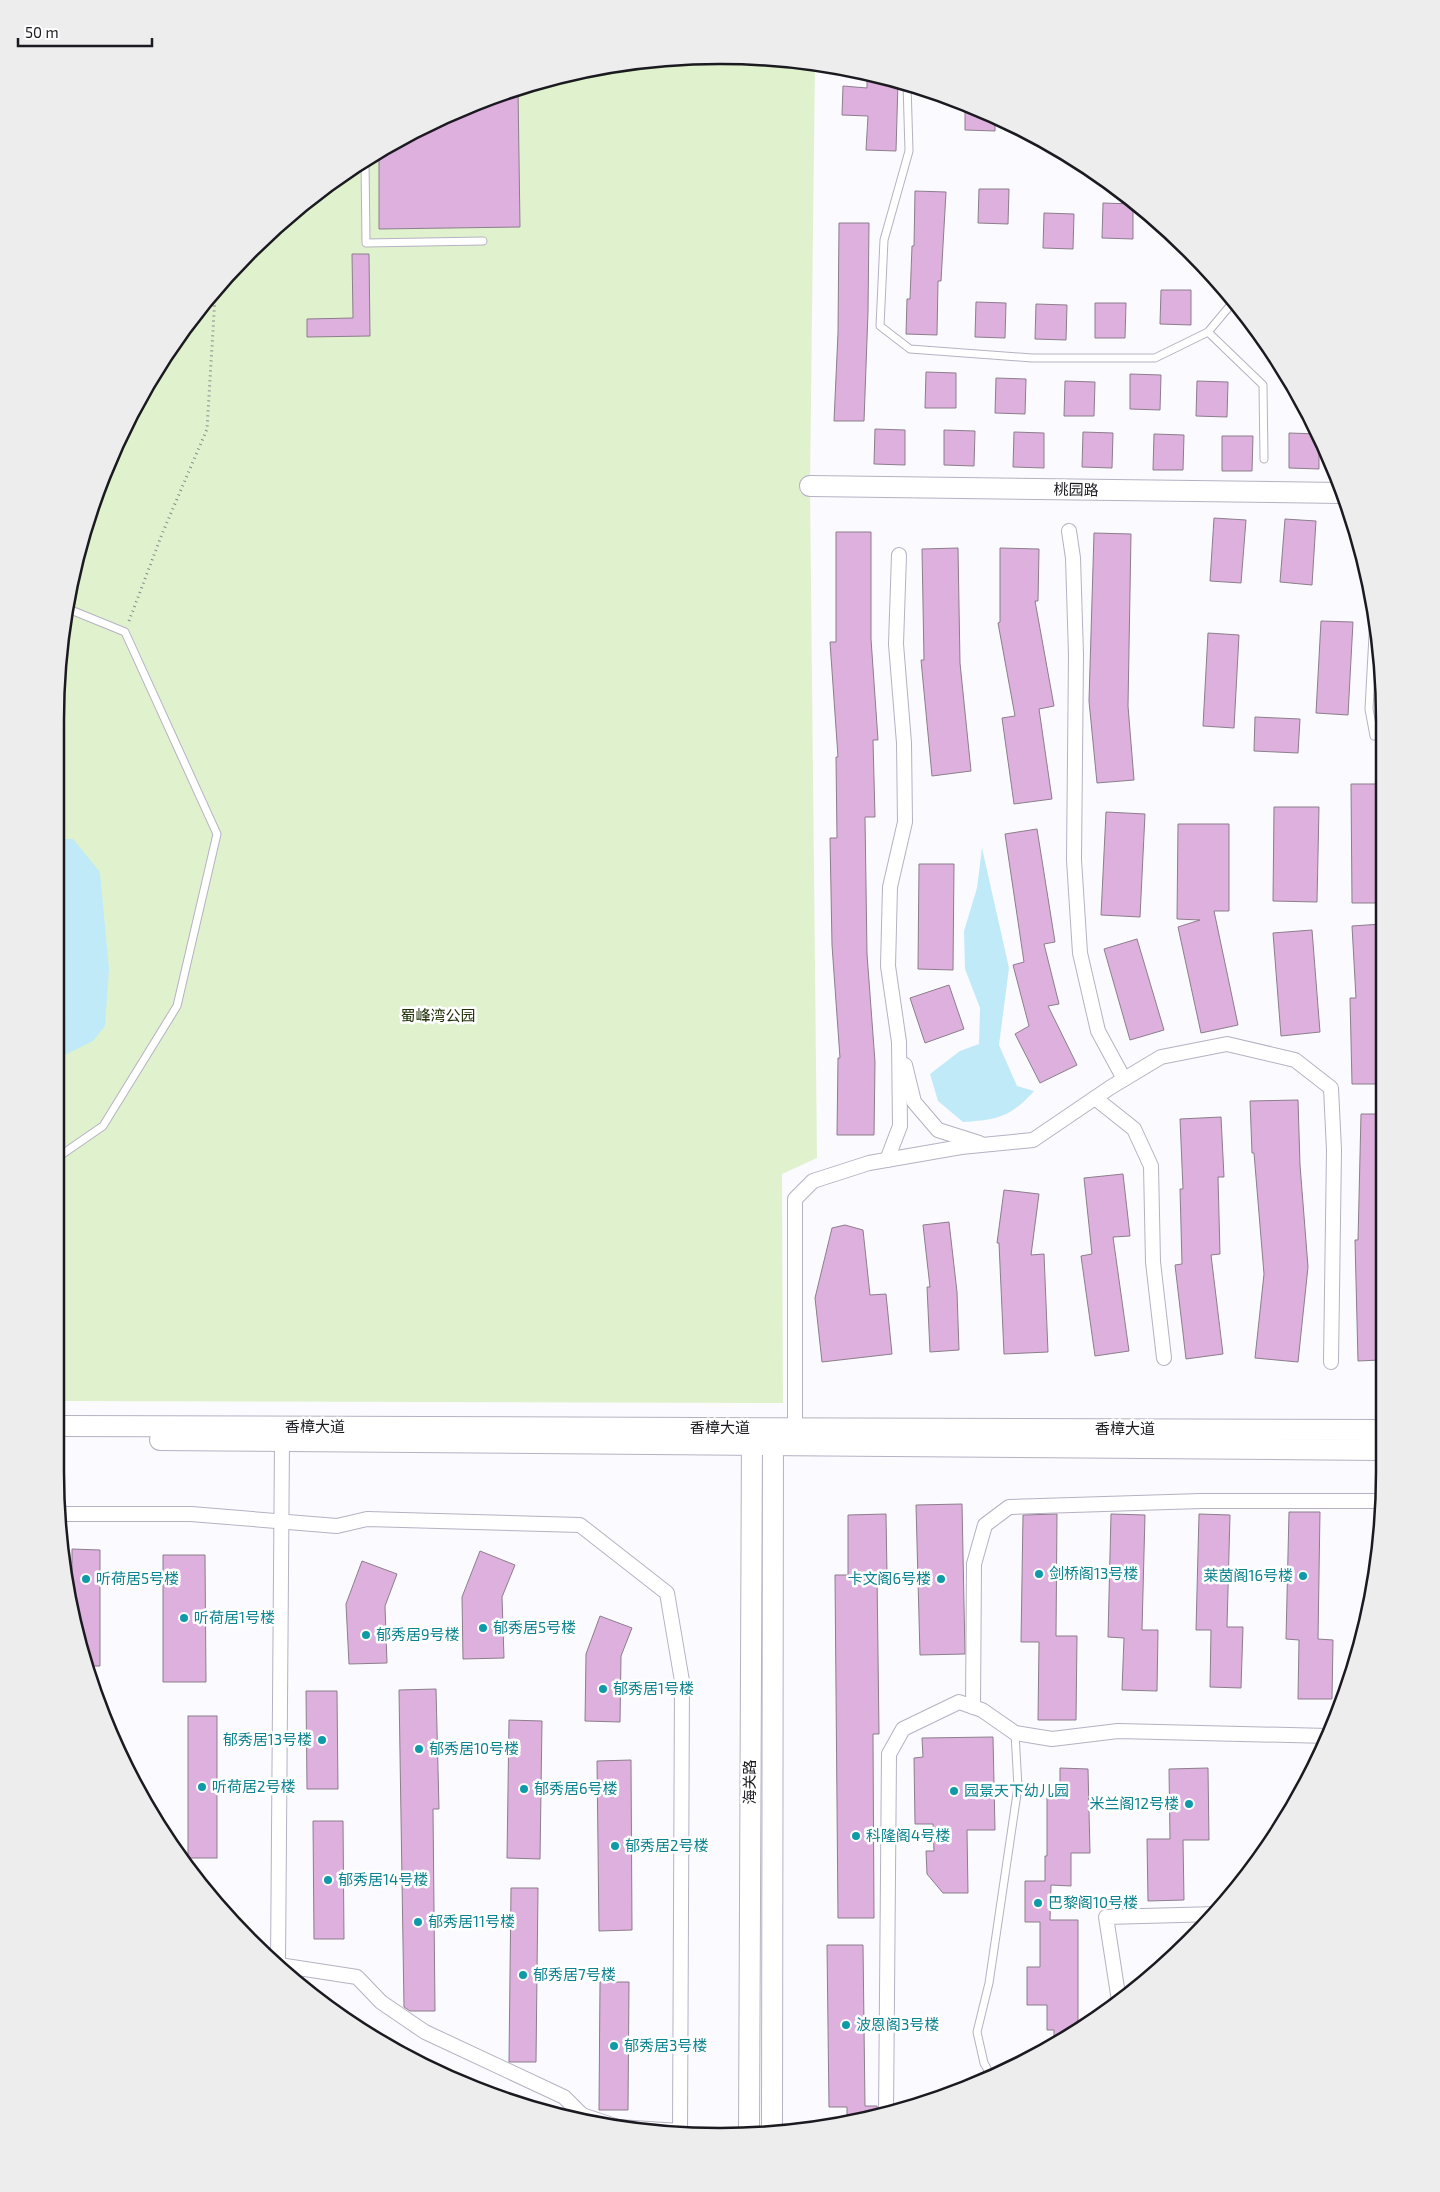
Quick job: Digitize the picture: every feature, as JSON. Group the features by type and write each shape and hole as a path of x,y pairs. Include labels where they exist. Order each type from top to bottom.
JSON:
{"street":[{"name":"桃园路","path":"810,486 1335,493"},
{"path":"1069,530 1073,558 1076,654 1074,860 1080,953 1098,1032 1124,1079"},
{"path":"899,555 896,644 904,743 905,822 890,887 888,966 899,1042 914,1102 938,1130 984,1145"},
{"path":"888,1160 900,1126 899,1042"},
{"path":"795,1436 795,1199 813,1181 869,1163 984,1145 1032,1140 1160,1057 1227,1044 1295,1060 1331,1088 1334,1150 1332,1362"},
{"path":"1095,1098 1134,1129 1151,1166 1152,1262 1164,1358"},
{"name":"香樟大道","path":"64,1426 752,1436"},
{"name":"香樟大道","path":"64,1439 282,1441 1376,1430"},
{"name":"海关路","path":"750,2127 752,1436"},
{"name":"海关路","path":"772,2126 773,1436"},
{"name":"香樟大道","path":"795,1436 1376,1450"},
{"path":"278,1957 282,1441"},
{"path":"973,1707 974,1564 985,1525 1009,1506 1201,1501 1375,1501"},
{"path":"65,1514 191,1514 337,1526 367,1519 580,1525 667,1593 682,1681 680,2127"},
{"path":"886,2107 889,1754 903,1729 959,1702 982,1710 1015,1733 1052,1739 1118,1731 1320,1736"},
{"path":"1118,1994 1106,1917 1204,1914"},
{"path":"289,1967 358,1977 381,2002 425,2032 564,2097 576,2112"}],"lane":[{"path":"907,91 909,151 884,240 880,326 910,349 1032,358 1156,358 1208,332 1229,307"},
{"path":"365,168 366,242 483,240"},
{"path":"1208,332 1263,385 1264,459"},
{"path":"64,1153 104,1126 177,1006 218,834 125,632 73,611"},
{"path":"1372,648 1369,709 1374,736 1376,736"},
{"path":"988,2071 984,2063 977,2032 989,1983 1018,1787 1015,1733"}],"path":[{"path":"125,632 162,534 207,429 215,302"}],"green space":[{"name":"蜀峰湾公园","path":"720,64 763,65 815,70 810,486 817,1158 782,1174 783,1403 64,1401 65,677 69,634 76,592 86,550 114,469 131,430 152,392 174,355 199,321 256,256 321,199 355,174 392,152 430,131 469,114 550,86 634,69"}],"water":[{"path":"64,839 73,839 100,872 109,969 105,1026 93,1041 64,1056"},
{"path":"982,848 1009,968 999,1045 1017,1086 1034,1091 1018,1107 1003,1116 963,1122 938,1101 930,1074 960,1051 979,1044 980,1008 965,969 964,931 977,888"}],"building":[{"path":"867,81 898,88 896,151 866,150 868,116 842,115 843,86 867,88"},
{"path":"518,96 520,227 379,229 379,160 430,131"},
{"path":"965,112 995,124 995,131 965,130"},
{"path":"979,189 1009,189 1008,224 978,223"},
{"path":"915,191 946,192 941,281 938,281 937,335 906,334 907,299 910,299 912,246 914,246"},
{"path":"1103,203 1125,204 1133,211 1133,239 1102,238"},
{"path":"1044,213 1074,214 1073,249 1043,248"},
{"path":"839,223 869,223 864,421 834,421 838,333"},
{"path":"352,254 369,254 370,336 307,337 307,319 353,318"},
{"path":"1161,290 1191,290 1191,325 1160,324"},
{"path":"976,302 1006,303 1005,338 975,337"},
{"path":"1095,303 1126,303 1125,338 1095,338"},
{"path":"1036,304 1067,305 1066,340 1035,339"},
{"path":"926,372 956,373 956,408 925,408"},
{"path":"1130,374 1161,375 1160,410 1130,409"},
{"path":"996,378 1026,379 1025,414 995,413"},
{"path":"1065,381 1095,382 1094,416 1064,416"},
{"path":"1197,381 1228,382 1227,417 1196,416"},
{"path":"875,429 905,430 905,465 874,464"},
{"path":"944,430 975,431 974,466 944,465"},
{"path":"1014,432 1044,433 1044,468 1013,467"},
{"path":"1083,432 1113,433 1112,468 1082,467"},
{"path":"1289,433 1311,434 1319,453 1319,469 1289,468"},
{"path":"1154,434 1184,435 1183,470 1153,470"},
{"path":"1222,436 1253,436 1252,471 1222,471"},
{"path":"1214,518 1246,520 1241,583 1210,581"},
{"path":"1285,519 1316,521 1312,585 1280,582"},
{"path":"836,532 871,532 871,639 878,740 873,740 875,817 865,817 867,954 875,1062 874,1135 837,1135 838,1058 840,1058 832,945 830,838 837,838 836,757 838,757 830,642 836,642"},
{"path":"1094,533 1131,534 1128,706 1134,780 1097,783 1089,701"},
{"path":"958,548 960,663 971,771 932,776 921,660 924,660 922,549"},
{"path":"1000,548 1039,549 1038,601 1035,601 1054,706 1039,709 1052,799 1014,804 1002,718 1015,716 998,623 1000,622"},
{"path":"1321,621 1353,622 1348,715 1316,713"},
{"path":"1208,633 1239,635 1234,728 1203,726"},
{"path":"1255,717 1300,719 1298,753 1254,751"},
{"path":"1351,784 1376,784 1376,903 1352,903"},
{"path":"1274,807 1319,807 1317,902 1273,901"},
{"path":"1106,812 1145,814 1140,917 1101,915"},
{"path":"1178,824 1229,824 1229,911 1214,911 1238,1025 1201,1033 1178,927 1200,920 1177,919"},
{"path":"1037,829 1055,942 1044,944 1059,1004 1048,1006 1077,1065 1040,1083 1015,1034 1029,1026 1013,965 1024,962 1005,834"},
{"path":"919,864 954,864 953,970 918,969"},
{"path":"1376,924 1376,1084 1352,1084 1350,998 1356,998 1352,926"},
{"path":"1312,930 1320,1032 1281,1036 1273,933"},
{"path":"1137,939 1164,1030 1130,1040 1104,949"},
{"path":"949,985 964,1029 925,1043 910,998"},
{"path":"1298,1100 1300,1165 1308,1267 1298,1362 1255,1358 1264,1274 1254,1153 1252,1153 1250,1101"},
{"path":"1361,1114 1376,1114 1376,1360 1358,1361 1355,1240 1358,1240"},
{"path":"1221,1117 1224,1177 1218,1177 1220,1254 1211,1255 1223,1354 1186,1359 1175,1265 1182,1264 1180,1189 1183,1189 1180,1119"},
{"path":"1123,1174 1130,1236 1113,1237 1129,1351 1095,1356 1081,1256 1092,1254 1084,1178"},
{"path":"1004,1190 1039,1194 1031,1255 1044,1254 1048,1352 1004,1354 999,1243 997,1243"},
{"path":"949,1222 957,1292 959,1350 930,1352 927,1287 930,1287 923,1225"},
{"path":"845,1225 863,1230 870,1295 886,1294 892,1354 822,1362 815,1298 832,1228"},
{"name":"卡文阁6号楼","path":"962,1504 965,1654 920,1655 916,1505"},
{"name":"莱茵阁16号楼","path":"1289,1512 1320,1512 1318,1639 1333,1640 1332,1699 1298,1699 1299,1640 1286,1639"},
{"path":"886,1514 887,1574 877,1574 879,1734 873,1734 874,1918 838,1918 835,1575 848,1575 848,1515"},
{"name":"剑桥阁13号楼","path":"1057,1514 1056,1636 1077,1636 1076,1720 1038,1720 1039,1642 1021,1642 1023,1515"},
{"path":"1111,1514 1145,1515 1142,1630 1158,1630 1157,1691 1122,1690 1124,1638 1108,1637"},
{"path":"1199,1514 1230,1515 1227,1627 1243,1627 1241,1688 1210,1687 1211,1630 1196,1630"},
{"name":"听荷居5号楼","path":"72,1549 100,1550 100,1666 94,1666 86,1642 72,1576"},
{"name":"郁秀居5号楼","path":"480,1551 515,1565 502,1597 504,1658 463,1659 462,1597"},
{"name":"听荷居1号楼","path":"163,1555 205,1555 206,1682 163,1682"},
{"name":"郁秀居9号楼","path":"362,1561 397,1574 385,1606 387,1663 349,1664 346,1604"},
{"name":"郁秀居1号楼","path":"600,1616 632,1628 621,1656 620,1722 585,1721 586,1654"},
{"path":"436,1689 439,1809 433,1809 435,2011 410,2011 404,2007 399,1690"},
{"name":"郁秀居13号楼","path":"306,1691 337,1691 338,1789 307,1789"},
{"name":"听荷居2号楼","path":"188,1716 217,1716 217,1858 189,1858"},
{"name":"郁秀居6号楼","path":"509,1720 542,1721 540,1859 507,1858"},
{"name":"园景天下幼儿园","path":"993,1737 995,1830 967,1830 968,1893 943,1893 927,1874 926,1851 934,1851 933,1824 915,1824 914,1758 923,1757 922,1738"},
{"name":"郁秀居2号楼","path":"631,1760 632,1930 599,1931 597,1761"},
{"name":"巴黎阁10号楼","path":"1060,1768 1088,1769 1090,1853 1071,1853 1071,1886 1051,1885 1050,1920 1078,1920 1078,2022 1054,2036 1054,2030 1047,2030 1047,2005 1027,2005 1027,1967 1040,1967 1040,1922 1025,1922 1025,1881 1045,1881 1047,1797 1060,1797"},
{"name":"米兰阁12号楼","path":"1208,1768 1209,1840 1183,1840 1184,1900 1148,1901 1147,1839 1170,1839 1169,1769"},
{"name":"郁秀居14号楼","path":"313,1821 343,1821 344,1939 314,1939"},
{"name":"郁秀居7号楼","path":"511,1888 538,1888 536,2062 509,2062"},
{"name":"波恩阁3号楼","path":"827,1945 863,1945 865,2106 877,2106 877,2109 847,2116 847,2107 829,2107"},
{"name":"郁秀居3号楼","path":"600,1982 629,1982 628,2110 599,2110"}],"place":[{"name":"剑桥阁13号楼","path":"1039,1574"},
{"name":"莱茵阁16号楼","path":"1303,1576"},
{"name":"听荷居5号楼","path":"86,1579"},
{"name":"卡文阁6号楼","path":"941,1579"},
{"name":"听荷居1号楼","path":"184,1618"},
{"name":"郁秀居5号楼","path":"483,1628"},
{"name":"郁秀居9号楼","path":"366,1635"},
{"name":"郁秀居1号楼","path":"603,1689"},
{"name":"郁秀居13号楼","path":"322,1740"},
{"name":"郁秀居10号楼","path":"419,1749"},
{"name":"听荷居2号楼","path":"202,1787"},
{"name":"郁秀居6号楼","path":"524,1789"},
{"name":"园景天下幼儿园","path":"954,1791"},
{"name":"米兰阁12号楼","path":"1189,1804"},
{"name":"科隆阁4号楼","path":"856,1836"},
{"name":"郁秀居2号楼","path":"615,1846"},
{"name":"郁秀居14号楼","path":"328,1880"},
{"name":"巴黎阁10号楼","path":"1038,1903"},
{"name":"郁秀居11号楼","path":"418,1922"},
{"name":"郁秀居7号楼","path":"523,1975"},
{"name":"波恩阁3号楼","path":"846,2025"},
{"name":"郁秀居3号楼","path":"614,2046"}]}
